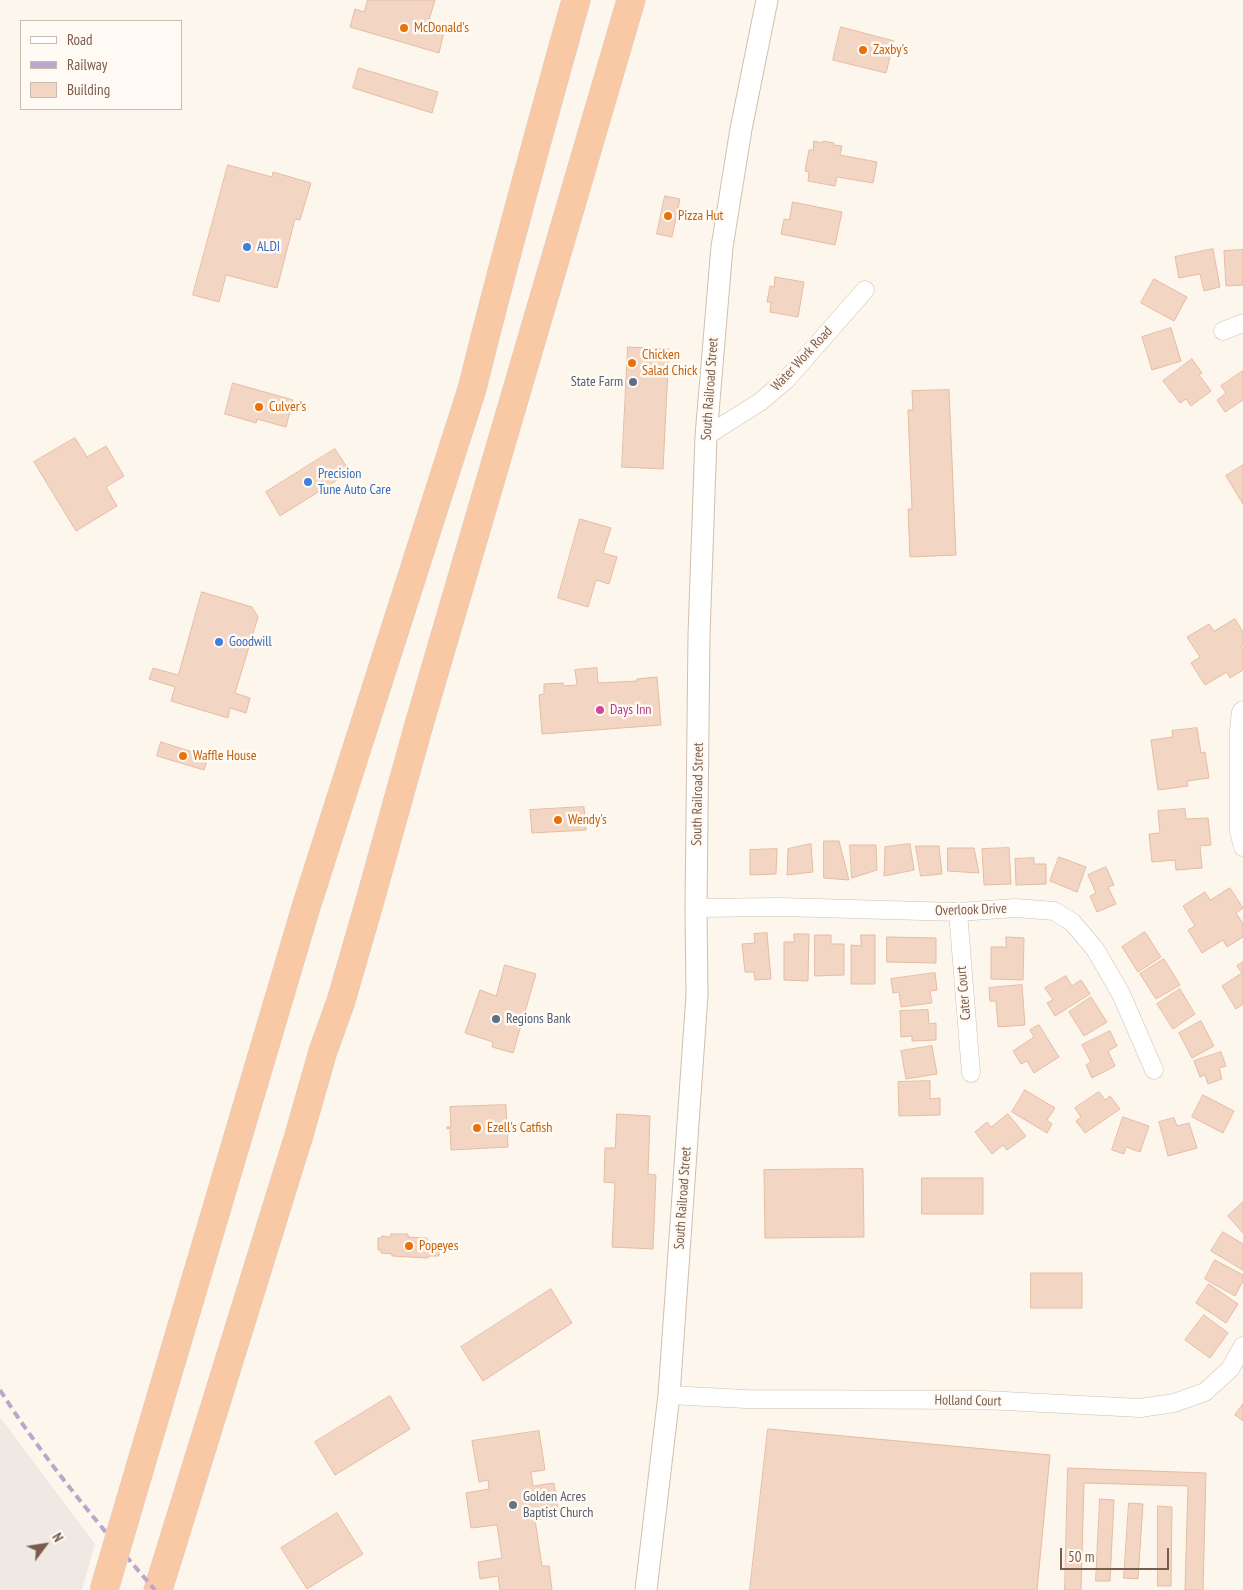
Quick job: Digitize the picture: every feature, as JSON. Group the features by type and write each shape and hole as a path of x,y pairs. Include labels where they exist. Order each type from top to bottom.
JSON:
{"highway":[{"path":"104,1590 308,898 472,389 536,141 576,0"},
{"path":"158,1590 299,1135 323,1051 341,1001 420,722 631,0"}],"street":[{"name":"South Railroad Street","path":"646,1590 669,1395 697,995 699,635 706,436 722,247 741,129 767,0"},
{"name":"Water Work Road","path":"706,436 760,402 786,380 865,290"},
{"path":"1223,331 1243,323"},
{"path":"1243,710 1241,712 1239,729 1239,831 1243,846"},
{"name":"Overlook Drive","path":"696,908 781,907 958,912 1016,908 1054,910 1072,922 1095,949 1122,994 1154,1070"},
{"name":"Cater Court","path":"958,912 972,1073"},
{"name":"Holland Court","path":"669,1395 746,1398 985,1400 1140,1408 1174,1403 1205,1392 1230,1369 1243,1346"}],"shaded area":[{"path":"0,1417 95,1544 82,1590 0,1590"}],"building":[{"path":"368,0 435,0 428,23 445,28 439,53 350,27 355,9 364,12"},
{"name":"Zaxby's","path":"841,27 894,41 886,73 833,60"},
{"path":"359,68 438,92 432,113 353,88"},
{"path":"814,141 822,143 823,141 842,146 840,155 877,162 873,183 837,177 835,186 808,181 809,172 805,171 809,150 813,150"},
{"name":"ALDI","path":"228,165 272,177 273,172 311,183 300,220 295,219 277,288 226,275 219,302 193,295"},
{"name":"Pizza Hut","path":"665,196 680,199 672,237 657,234"},
{"path":"793,202 842,212 835,245 781,234 784,219 789,220"},
{"path":"1213,249 1220,287 1204,291 1200,274 1179,278 1175,257"},
{"path":"1243,250 1243,285 1226,286 1224,251"},
{"path":"775,277 804,282 798,317 770,312 771,302 767,302 770,286 774,287"},
{"path":"1154,279 1187,297 1174,321 1141,303"},
{"path":"1171,328 1181,361 1152,370 1142,337"},
{"path":"628,347 669,349 663,469 622,467"},
{"path":"1192,359 1202,373 1199,375 1211,391 1191,406 1186,399 1180,403 1163,381"},
{"path":"1243,371 1243,400 1225,412 1217,400 1226,393 1221,386"},
{"name":"Culver's","path":"233,383 293,400 286,427 257,419 256,423 225,414"},
{"path":"949,390 956,555 910,557 908,509 912,509 908,410 913,410 912,391"},
{"path":"75,438 87,457 106,446 124,476 106,487 117,506 76,531 34,462"},
{"name":"Precision Tune Auto Care","path":"335,449 350,472 280,516 266,492"},
{"path":"1243,465 1243,504 1226,476"},
{"path":"580,519 611,528 603,553 617,557 609,584 596,580 588,607 558,598"},
{"name":"Goodwill","path":"202,592 252,607 258,617 235,693 250,698 246,713 230,708 228,718 171,701 175,687 149,679 153,668 178,675"},
{"path":"1235,619 1243,632 1243,645 1241,646 1243,650 1243,670 1230,678 1227,672 1205,685 1191,663 1200,657 1187,637 1209,624 1214,631"},
{"name":"Days Inn","path":"597,668 598,683 637,681 637,679 657,677 661,725 542,734 539,695 544,694 544,684 563,683 564,686 577,685 575,670"},
{"path":"1197,728 1201,753 1205,752 1209,778 1187,781 1188,786 1158,790 1151,740 1173,737 1172,731"},
{"name":"Waffle House","path":"161,742 208,757 204,770 157,756"},
{"name":"Wendy's","path":"584,807 586,830 532,833 530,810"},
{"path":"1185,809 1186,819 1208,818 1211,845 1200,846 1202,868 1176,870 1175,860 1152,862 1149,834 1160,833 1158,811"},
{"path":"824,841 839,841 849,880 824,878"},
{"path":"811,844 813,872 787,875 788,849"},
{"path":"910,844 914,870 884,876 885,847"},
{"path":"850,845 876,845 877,870 852,878"},
{"path":"916,846 939,846 942,874 921,876"},
{"path":"948,848 974,848 979,873 948,871"},
{"path":"1009,848 1011,884 984,885 982,849"},
{"path":"777,849 776,874 750,875 750,850"},
{"path":"1059,857 1086,867 1077,892 1050,881"},
{"path":"1034,858 1034,864 1046,864 1046,884 1016,885 1015,859"},
{"path":"1106,867 1114,885 1108,887 1116,904 1097,912 1090,896 1096,893 1088,875"},
{"path":"1230,888 1243,908 1236,913 1243,924 1243,937 1227,947 1223,940 1202,953 1188,930 1195,926 1183,906 1205,892 1210,900"},
{"path":"1145,932 1161,957 1138,972 1122,947"},
{"path":"767,933 771,979 755,980 754,972 745,972 742,944 755,943 754,934"},
{"path":"794,934 809,934 808,981 784,980 784,942 794,942"},
{"path":"815,935 831,935 831,944 844,944 844,975 815,976"},
{"path":"861,935 875,935 875,984 851,984 851,945 861,946"},
{"path":"887,937 936,938 936,963 887,962"},
{"path":"1006,937 1024,938 1023,980 991,979 991,947 1006,947"},
{"path":"1164,959 1180,985 1156,999 1140,974"},
{"path":"1243,962 1243,1004 1236,1009 1222,986 1242,973 1237,966"},
{"name":"Regions Bank","path":"505,965 536,974 513,1053 492,1047 493,1042 465,1033 480,990 496,996"},
{"path":"935,973 937,990 930,991 932,1003 901,1007 899,992 893,993 891,979"},
{"path":"1066,976 1072,986 1081,980 1090,994 1055,1016 1047,1003 1053,1000 1045,988"},
{"path":"1022,985 1025,1025 998,1027 996,1001 990,1001 989,988"},
{"path":"1180,989 1195,1014 1173,1029 1157,1004"},
{"path":"1091,997 1107,1022 1084,1036 1069,1012"},
{"path":"928,1010 929,1024 936,1023 936,1040 912,1041 912,1036 901,1037 900,1011"},
{"path":"1201,1021 1214,1046 1192,1058 1179,1033"},
{"path":"1039,1025 1059,1057 1034,1073 1027,1061 1021,1064 1013,1051 1034,1037 1030,1030"},
{"path":"1110,1031 1117,1046 1108,1051 1115,1066 1092,1078 1086,1065 1091,1062 1082,1045"},
{"path":"932,1046 937,1074 906,1079 901,1051"},
{"path":"1221,1052 1226,1066 1219,1068 1222,1079 1208,1084 1205,1075 1200,1077 1194,1061"},
{"path":"930,1081 930,1099 940,1098 940,1115 899,1116 898,1082"},
{"path":"1025,1090 1055,1108 1047,1120 1052,1124 1047,1133 1012,1112"},
{"path":"1099,1092 1105,1100 1110,1096 1120,1109 1085,1133 1076,1121 1081,1117 1075,1108"},
{"path":"1203,1095 1234,1111 1223,1133 1192,1117"},
{"name":"Ezell's Catfish","path":"506,1105 508,1147 451,1150 450,1128 447,1129 447,1127 451,1127 450,1107"},
{"path":"617,1114 650,1116 648,1174 656,1175 653,1249 612,1247 615,1183 604,1182 605,1148 615,1148"},
{"path":"1008,1114 1026,1136 1007,1150 1003,1145 992,1154 975,1132 987,1122 991,1127"},
{"path":"1123,1117 1149,1126 1140,1152 1126,1147 1124,1154 1112,1150"},
{"path":"1174,1118 1177,1126 1189,1123 1197,1148 1168,1156 1159,1122"},
{"path":"863,1169 864,1237 765,1238 764,1170"},
{"path":"922,1178 983,1178 983,1214 922,1214"},
{"path":"1243,1202 1243,1233 1228,1216"},
{"path":"1223,1232 1243,1244 1243,1270 1211,1251"},
{"name":"Popeyes","path":"391,1234 408,1234 408,1237 427,1238 427,1241 440,1242 439,1256 429,1256 428,1258 392,1256 392,1254 381,1253 381,1250 378,1250 378,1238 382,1236 390,1237"},
{"path":"1215,1260 1243,1275 1243,1281 1235,1296 1205,1279"},
{"path":"1031,1273 1082,1273 1082,1308 1031,1308"},
{"path":"1209,1284 1238,1304 1226,1323 1196,1303"},
{"path":"551,1289 572,1323 483,1381 461,1347"},
{"path":"1204,1315 1228,1333 1210,1358 1185,1340"},
{"path":"390,1396 410,1429 335,1475 315,1442"},
{"path":"1243,1404 1243,1421 1235,1415"},
{"path":"768,1429 1050,1455 1037,1590 750,1590"},
{"name":"Golden Acres Baptist Church","path":"539,1431 545,1470 531,1472 533,1486 554,1483 559,1516 535,1520 542,1566 549,1566 552,1590 500,1590 498,1576 480,1579 478,1562 502,1558 497,1525 471,1528 466,1493 489,1489 488,1480 479,1482 472,1441"},
{"path":"1068,1468 1206,1473 1203,1590 1185,1590 1188,1486 1084,1483 1081,1590 1065,1590"},
{"path":"1100,1499 1114,1500 1110,1581 1096,1581"},
{"path":"1129,1503 1143,1504 1138,1579 1124,1578"},
{"path":"1158,1506 1172,1507 1171,1586 1158,1586"},
{"path":"337,1513 363,1554 307,1589 281,1548"}],"railway":[{"path":"0,1390 54,1468 155,1590"}],"place":[{"name":"McDonald's","path":"404,28"},
{"name":"Zaxby's","path":"863,50"},
{"name":"Pizza Hut","path":"668,216"},
{"name":"ALDI","path":"247,247"},
{"name":"Chicken Salad Chick","path":"632,363"},
{"name":"State Farm","path":"633,382"},
{"name":"Culver's","path":"259,407"},
{"name":"Precision Tune Auto Care","path":"308,482"},
{"name":"Goodwill","path":"219,642"},
{"name":"Days Inn","path":"600,710"},
{"name":"Waffle House","path":"183,756"},
{"name":"Wendy's","path":"558,820"},
{"name":"Regions Bank","path":"496,1019"},
{"name":"Ezell's Catfish","path":"477,1128"},
{"name":"Popeyes","path":"409,1246"},
{"name":"Golden Acres Baptist Church","path":"513,1505"}]}
